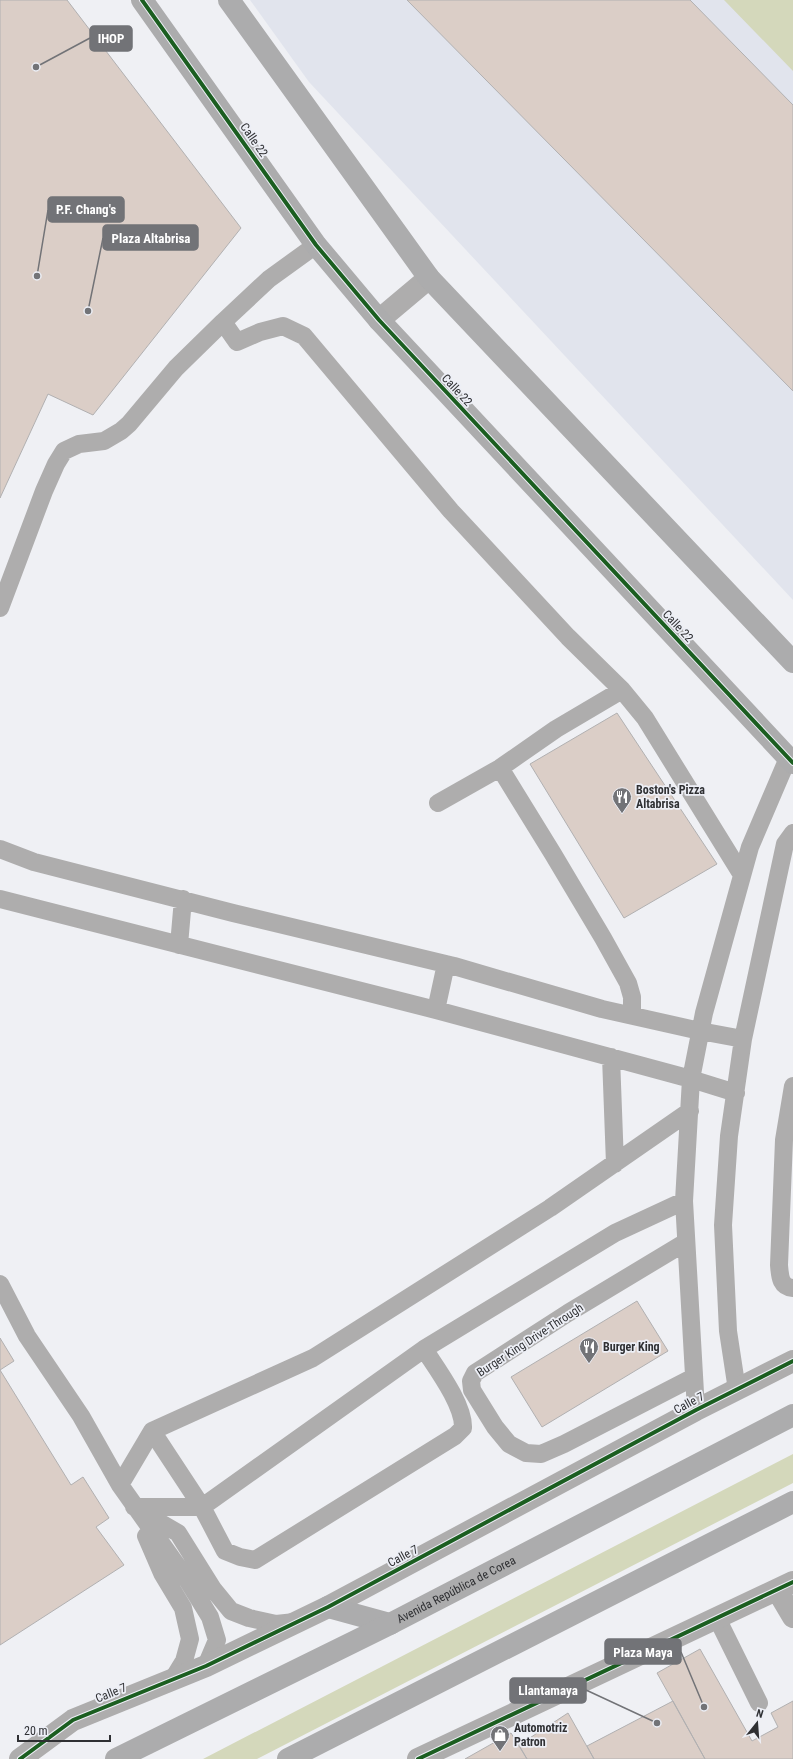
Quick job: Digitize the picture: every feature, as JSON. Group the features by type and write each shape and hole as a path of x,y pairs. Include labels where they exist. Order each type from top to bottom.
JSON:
{"street":[{"name":"Calle 22","path":"142,0 316,245 379,320 790,761"},
{"path":"229,0 430,278 793,662"},
{"path":"379,320 430,278"},
{"name":"Calle 7","path":"20,1759 73,1720 206,1666 328,1607 696,1410 793,1361"},
{"name":"Avenida República de Corea","path":"116,1759 390,1624 793,1415"},
{"path":"288,1759 793,1502"},
{"path":"418,1759 785,1586 793,1617"},
{"path":"328,1607 390,1624"}],"lane":[{"path":"0,608 44,491 56,464 64,451 79,444 104,441 121,431 176,368 223,322 269,279 316,245"},
{"path":"223,322 237,342 260,332 283,326 304,336 451,512 568,637 622,690 645,718 742,875"},
{"path":"438,803 500,768 556,729 622,690"},
{"path":"696,1410 684,1201 691,1079 700,1031 750,847 790,761"},
{"path":"500,768 569,879 628,983 632,998 632,1015"},
{"path":"737,1390 728,1331 724,1226 729,1136 743,1039 790,842"},
{"path":"0,850 34,862 183,899 240,915 446,964 602,1009 743,1039"},
{"path":"0,899 436,1010 691,1079 736,1093"},
{"path":"179,944 183,899"},
{"path":"436,1010 446,964"},
{"path":"611,1057 615,1164"},
{"path":"793,1086 784,1140 779,1265 781,1281 787,1287 793,1288"},
{"path":"120,1485 152,1431 313,1358 550,1208 690,1111"},
{"path":"134,1507 202,1507 424,1349 615,1233 684,1201"},
{"name":"Burger King Drive-Through","path":"686,1242 568,1313 475,1372 471,1382 472,1390 494,1427 509,1444 526,1454 541,1454 564,1444 694,1377"},
{"path":"0,1284 27,1336 81,1416 120,1485 134,1507 188,1581 210,1617 216,1640 206,1666"},
{"path":"152,1431 202,1507 225,1550 240,1557 255,1560 455,1436 463,1428 460,1407 424,1349"},
{"path":"134,1507 178,1533 213,1589 231,1611 249,1618 276,1624 297,1622"},
{"path":"134,1507 162,1573 183,1608 190,1639 184,1661 173,1679"},
{"path":"717,1618 760,1703"}],"shaded area":[{"path":"250,0 793,0 793,600 309,82"}],"green space":[{"path":"724,0 793,0 793,71"},
{"path":"793,1454 793,1483 257,1759 203,1759"}],"building":[{"path":"0,0 67,0 241,228 93,415 48,394 0,498"},
{"path":"407,0 690,0 793,105 793,391"},
{"name":"Boston's Pizza Altabrisa","path":"617,713 717,864 624,918 530,764"},
{"name":"Burger King","path":"637,1301 668,1351 542,1427 511,1377"},
{"path":"0,1338 14,1361 0,1370"},
{"path":"0,1370 71,1485 83,1477 109,1518 96,1527 124,1565 0,1645"},
{"path":"700,1649 752,1741 778,1727 771,1713 793,1701 793,1759 705,1759 657,1673"},
{"path":"673,1701 705,1759 594,1759 587,1746"},
{"path":"568,1713 594,1759 527,1759 519,1745"},
{"name":"Automotriz Patron","path":"511,1733 527,1759 465,1759"}],"cycle path":[{"path":"142,0 316,245 379,320 793,763"},
{"path":"20,1759 73,1720 206,1666 328,1607 696,1410 793,1361"},
{"path":"418,1759 793,1582"}],"place":[{"name":"IHOP","path":"36,67"},
{"name":"P.F. Chang's","path":"37,276"},
{"name":"Plaza Altabrisa","path":"88,311"},
{"name":"Boston's Pizza Altabrisa","path":"622,814"},
{"name":"Burger King","path":"589,1364"},
{"name":"Plaza Maya","path":"704,1707"},
{"name":"Llantamaya","path":"657,1723"},
{"name":"Automotriz Patron","path":"500,1752"}]}
